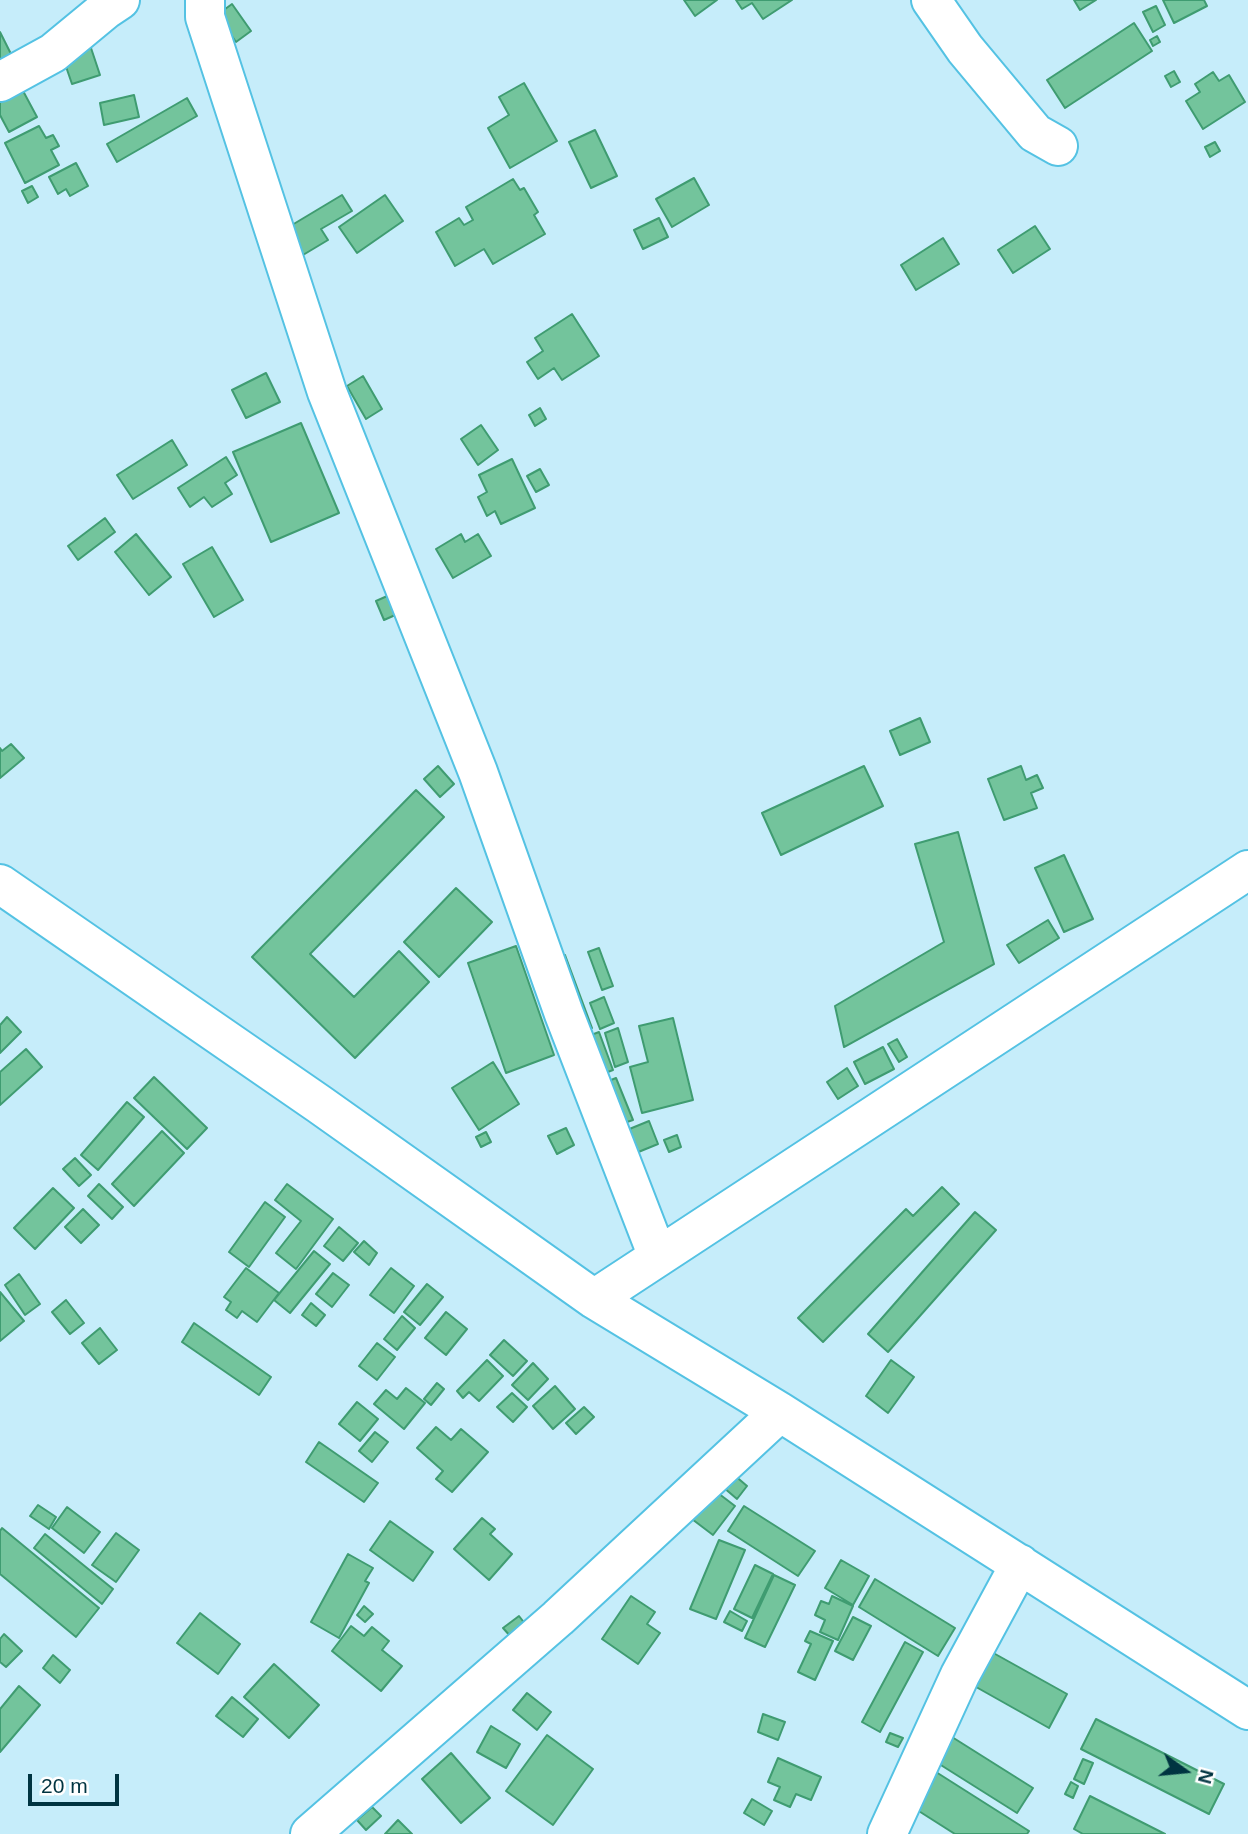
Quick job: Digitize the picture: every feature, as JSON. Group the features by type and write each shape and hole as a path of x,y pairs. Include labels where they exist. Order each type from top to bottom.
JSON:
{"street":[{"path":"0,82 53,53 120,0"},
{"path":"205,0 205,17 327,392 478,772 564,1014 658,1257"},
{"path":"931,0 965,48 1035,133 1058,146"},
{"path":"594,1299 1248,870"},
{"path":"0,884 319,1104 594,1299 780,1412 1248,1710"},
{"path":"310,1834 558,1618 780,1412"},
{"path":"887,1834 961,1675 1020,1564"}],"building":[{"path":"684,0 717,0 695,16"},
{"path":"736,0 792,0 763,19 752,3 742,9"},
{"path":"1074,0 1096,0 1080,10"},
{"path":"1163,0 1204,0 1207,6 1174,23"},
{"path":"232,4 251,31 236,42 217,15"},
{"path":"1156,6 1165,25 1153,32 1143,12"},
{"path":"1134,23 1152,51 1065,108 1047,80"},
{"path":"0,32 15,62 0,70"},
{"path":"1157,36 1160,42 1153,46 1150,40"},
{"path":"90,45 100,75 72,84 62,55"},
{"path":"1174,71 1180,82 1171,87 1165,76"},
{"path":"1213,72 1219,81 1229,75 1245,102 1203,129 1186,101 1200,92 1195,84"},
{"path":"524,83 557,141 510,168 488,128 509,115 499,97"},
{"path":"22,89 37,117 9,132 0,115 0,101"},
{"path":"134,95 139,117 104,125 100,103"},
{"path":"187,98 197,116 117,162 107,144"},
{"path":"39,126 46,138 53,135 59,146 51,150 59,165 25,183 5,143"},
{"path":"595,130 617,176 591,188 569,142"},
{"path":"1215,142 1220,151 1210,157 1205,147"},
{"path":"76,163 88,186 70,196 66,189 58,194 49,177"},
{"path":"694,178 709,205 672,227 656,199"},
{"path":"513,179 520,190 524,188 538,212 534,215 545,234 493,264 484,249 455,266 436,232 459,218 464,225 473,220 466,207"},
{"path":"32,186 38,197 28,203 22,191"},
{"path":"342,195 352,211 321,229 328,240 298,258 282,231"},
{"path":"385,195 403,221 357,253 339,227"},
{"path":"659,218 668,237 643,249 634,230"},
{"path":"1035,226 1050,249 1013,273 998,250"},
{"path":"943,238 959,264 916,290 901,265"},
{"path":"572,314 599,356 562,380 554,368 538,379 527,362 543,351 535,338"},
{"path":"266,373 280,402 246,418 232,390"},
{"path":"363,376 382,409 366,419 347,386"},
{"path":"540,408 546,419 535,426 529,415"},
{"path":"301,423 339,513 271,542 233,452"},
{"path":"481,425 498,450 478,465 461,439"},
{"path":"172,440 187,465 133,499 117,475"},
{"path":"226,457 237,475 225,483 232,494 212,507 204,497 190,507 178,488"},
{"path":"512,459 535,508 501,524 495,511 487,516 478,497 487,492 479,475"},
{"path":"540,469 549,485 536,492 527,476"},
{"path":"105,518 115,532 78,560 68,546"},
{"path":"136,534 171,577 149,595 115,552"},
{"path":"461,534 465,542 478,534 491,556 453,578 436,549"},
{"path":"212,547 243,600 214,617 183,564"},
{"path":"394,593 402,612 384,620 376,601"},
{"path":"920,718 930,742 900,755 890,731"},
{"path":"11,744 24,758 0,778 0,748 2,751"},
{"path":"438,766 454,784 440,797 424,779"},
{"path":"864,766 883,806 781,855 762,813"},
{"path":"1021,766 1026,780 1037,775 1043,788 1031,793 1037,808 1004,820 988,779"},
{"path":"416,790 444,817 310,954 354,997 399,951 429,982 355,1058 252,957"},
{"path":"958,832 994,964 844,1047 835,1006 944,942 915,844"},
{"path":"1064,855 1093,919 1064,932 1035,868"},
{"path":"456,888 492,922 439,977 404,942"},
{"path":"1048,920 1059,938 1019,963 1007,945"},
{"path":"516,946 554,1055 506,1073 468,963"},
{"path":"599,948 613,986 602,990 588,952"},
{"path":"565,955 592,1028 580,1032 553,960"},
{"path":"604,997 614,1023 600,1029 590,1003"},
{"path":"7,1017 21,1032 0,1053 0,1025"},
{"path":"673,1018 693,1100 642,1113 630,1067 648,1062 639,1026"},
{"path":"618,1028 628,1062 615,1067 605,1033"},
{"path":"599,1032 613,1070 600,1075 586,1037"},
{"path":"897,1039 907,1057 899,1062 888,1044"},
{"path":"883,1047 894,1069 865,1084 854,1062"},
{"path":"26,1049 42,1067 0,1105 0,1072"},
{"path":"493,1062 519,1104 479,1130 452,1088"},
{"path":"847,1068 858,1086 838,1099 827,1082"},
{"path":"154,1077 207,1128 187,1149 134,1098"},
{"path":"616,1078 633,1120 621,1124 606,1082"},
{"path":"127,1102 144,1117 98,1170 81,1155"},
{"path":"649,1121 658,1144 636,1153 627,1130"},
{"path":"566,1128 574,1145 557,1154 548,1136"},
{"path":"162,1131 184,1153 134,1206 112,1184"},
{"path":"486,1132 491,1142 481,1147 476,1137"},
{"path":"677,1135 681,1147 669,1152 664,1140"},
{"path":"75,1158 91,1175 79,1186 63,1169"},
{"path":"99,1184 123,1207 112,1219 88,1196"},
{"path":"287,1184 333,1219 296,1269 276,1253 301,1221 275,1200"},
{"path":"942,1187 959,1204 823,1342 798,1318 906,1209 913,1216"},
{"path":"53,1188 74,1208 35,1249 14,1228"},
{"path":"265,1202 285,1217 249,1267 229,1252"},
{"path":"83,1209 99,1225 81,1243 65,1227"},
{"path":"975,1212 996,1230 888,1352 868,1334"},
{"path":"339,1227 358,1243 343,1261 324,1246"},
{"path":"364,1241 377,1253 369,1265 354,1252"},
{"path":"314,1251 330,1264 290,1313 274,1300"},
{"path":"246,1268 279,1293 257,1322 242,1311 237,1318 226,1310 231,1302 224,1297"},
{"path":"391,1268 414,1286 394,1313 370,1295"},
{"path":"333,1273 349,1285 332,1307 316,1294"},
{"path":"19,1274 40,1304 25,1315 5,1285"},
{"path":"427,1284 443,1297 420,1325 404,1312"},
{"path":"0,1292 24,1321 0,1341"},
{"path":"66,1300 84,1323 70,1334 52,1312"},
{"path":"311,1303 325,1315 316,1326 302,1315"},
{"path":"446,1312 467,1329 446,1355 425,1338"},
{"path":"402,1316 415,1328 397,1350 384,1339"},
{"path":"194,1323 271,1377 259,1395 182,1342"},
{"path":"100,1328 117,1350 99,1364 82,1343"},
{"path":"504,1340 527,1361 513,1376 490,1355"},
{"path":"377,1343 395,1357 377,1380 359,1366"},
{"path":"487,1360 503,1376 479,1401 469,1392 463,1398 457,1391"},
{"path":"891,1360 914,1377 888,1413 866,1396"},
{"path":"533,1363 548,1379 528,1400 512,1385"},
{"path":"437,1383 444,1389 431,1405 424,1399"},
{"path":"555,1386 575,1409 553,1429 533,1406"},
{"path":"406,1388 425,1403 404,1429 374,1404 386,1390 397,1399"},
{"path":"512,1393 527,1407 513,1422 497,1407"},
{"path":"357,1402 378,1419 360,1441 339,1424"},
{"path":"584,1407 594,1417 576,1434 566,1423"},
{"path":"436,1427 451,1440 461,1429 488,1452 452,1492 436,1479 443,1471 417,1448"},
{"path":"375,1432 388,1442 372,1462 359,1451"},
{"path":"319,1442 378,1483 364,1502 306,1462"},
{"path":"733,1474 747,1486 737,1499 723,1487"},
{"path":"710,1487 735,1506 713,1535 688,1516"},
{"path":"38,1505 56,1517 49,1529 30,1516"},
{"path":"744,1506 815,1551 798,1576 728,1531"},
{"path":"67,1507 100,1532 84,1553 52,1528"},
{"path":"482,1518 495,1529 490,1534 512,1554 489,1580 454,1549"},
{"path":"390,1521 433,1552 413,1581 370,1550"},
{"path":"2,1528 99,1608 76,1637 0,1574"},
{"path":"116,1533 139,1550 116,1582 92,1565"},
{"path":"45,1534 113,1589 102,1604 34,1548"},
{"path":"719,1540 745,1550 716,1619 690,1609"},
{"path":"348,1554 373,1568 365,1581 369,1583 339,1638 311,1622"},
{"path":"841,1560 869,1576 853,1605 825,1588"},
{"path":"755,1565 773,1574 752,1618 734,1609"},
{"path":"774,1575 795,1585 765,1647 745,1638"},
{"path":"875,1579 955,1628 938,1656 859,1607"},
{"path":"631,1596 655,1612 647,1624 660,1633 638,1664 602,1639"},
{"path":"832,1596 853,1606 838,1640 820,1632 825,1620 815,1615 821,1601 829,1604"},
{"path":"364,1606 373,1614 365,1622 357,1615"},
{"path":"730,1611 747,1621 742,1631 724,1622"},
{"path":"200,1613 240,1644 218,1674 177,1643"},
{"path":"519,1616 526,1625 511,1637 503,1628"},
{"path":"853,1617 871,1626 853,1660 835,1651"},
{"path":"351,1626 364,1636 372,1627 389,1641 382,1650 402,1666 381,1691 332,1651"},
{"path":"810,1631 833,1641 815,1680 798,1672 811,1644 805,1641"},
{"path":"4,1634 22,1651 6,1667 0,1662 0,1639"},
{"path":"905,1642 923,1652 880,1732 862,1722"},
{"path":"988,1650 1067,1694 1049,1728 969,1683"},
{"path":"53,1655 70,1670 60,1683 43,1668"},
{"path":"274,1664 319,1705 289,1738 244,1697"},
{"path":"19,1686 40,1705 0,1752 0,1709"},
{"path":"527,1693 551,1712 537,1730 513,1710"},
{"path":"232,1697 258,1719 243,1737 216,1716"},
{"path":"763,1714 785,1722 778,1740 758,1732"},
{"path":"1096,1719 1224,1784 1209,1814 1081,1749"},
{"path":"491,1726 520,1744 506,1768 477,1752"},
{"path":"890,1733 903,1738 898,1747 886,1742"},
{"path":"547,1735 593,1769 553,1825 506,1791"},
{"path":"952,1737 1033,1788 1017,1813 936,1762"},
{"path":"451,1753 490,1798 461,1823 422,1779"},
{"path":"778,1758 821,1777 811,1800 796,1794 790,1807 774,1800 780,1787 768,1782"},
{"path":"1083,1759 1093,1763 1084,1784 1074,1779"},
{"path":"936,1772 1029,1831 1027,1834 955,1834 914,1808"},
{"path":"1071,1782 1078,1786 1073,1798 1065,1794"},
{"path":"1090,1796 1165,1834 1083,1834 1074,1829"},
{"path":"752,1799 772,1811 764,1825 744,1813"},
{"path":"372,1807 381,1816 366,1830 357,1820"},
{"path":"398,1820 412,1834 385,1834"}]}
